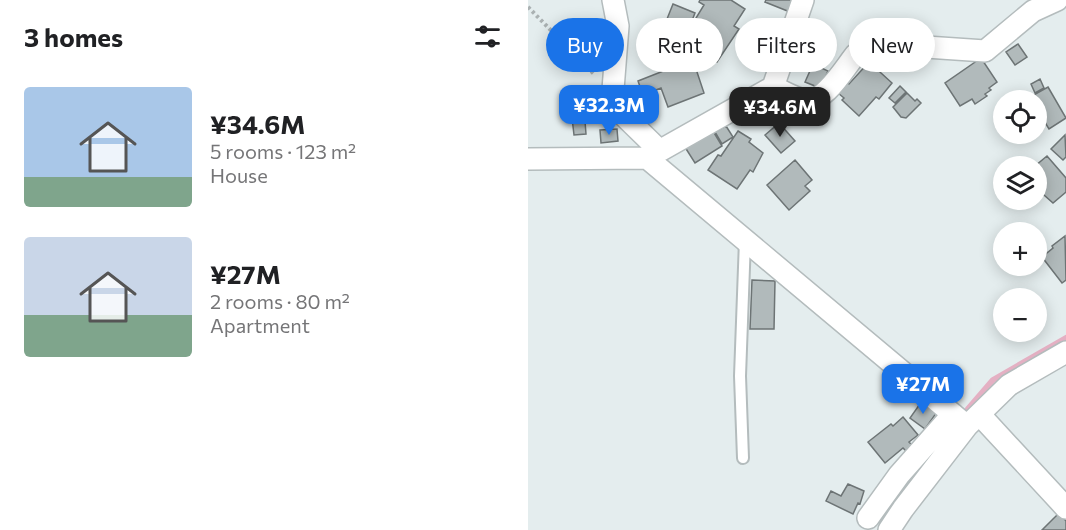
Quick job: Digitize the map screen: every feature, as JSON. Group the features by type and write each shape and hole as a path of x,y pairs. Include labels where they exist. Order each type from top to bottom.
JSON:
{"street":[{"path":"613,0 618,26 612,102 654,154 745,240 967,418 1066,508"},
{"path":"528,159 654,154 773,87 803,0"},
{"path":"773,87 806,101 817,99 825,93 856,54 863,52 926,47 985,51 1034,11 1057,0"},
{"path":"967,418 891,527 864,524 899,475 967,418 1010,385 1066,352"}],"lane":[{"path":"743,458 741,376 745,240"}],"path":[{"path":"528,7 612,92"}],"building":[{"path":"700,0 731,0 745,9 739,18 735,18 735,35 723,53 723,18 696,18 704,5 699,2"},
{"path":"766,0 797,0 790,12 765,2"},
{"path":"673,4 695,13 693,18 667,18"},
{"path":"1018,44 1027,57 1015,65 1006,52"},
{"path":"981,58 997,82 989,88 991,90 985,94 987,96 975,104 972,99 960,106 945,83"},
{"path":"661,72 697,72 704,93 668,107 661,88 643,95 638,81"},
{"path":"809,72 828,72 820,88 805,82"},
{"path":"860,72 880,72 892,83 879,99 876,97 859,116 838,93 847,82 849,84"},
{"path":"1040,79 1044,88 1034,90 1031,84"},
{"path":"900,86 906,92 895,103 889,98"},
{"path":"1048,87 1066,118 1049,129 1047,126 1047,90 1043,90"},
{"path":"907,93 915,101 917,99 921,103 906,118 901,117 893,107"},
{"path":"584,108 586,134 574,135 571,109"},
{"path":"779,123 795,141 781,153 765,135"},
{"path":"726,126 733,137 722,144 715,132"},
{"path":"617,129 618,141 601,143 600,130"},
{"path":"713,131 722,146 695,163 683,144"},
{"path":"738,131 751,139 749,142 763,153 753,172 750,170 737,189 708,170"},
{"path":"1065,135 1066,157 1063,160 1051,149"},
{"path":"1047,156 1066,178 1066,192 1053,203 1047,198"},
{"path":"795,160 812,180 805,186 810,191 789,210 767,185"},
{"path":"1065,236 1066,280 1062,283 1047,264 1047,253 1053,248 1052,246"},
{"path":"752,280 775,281 774,329 750,329"},
{"path":"922,401 937,412 925,429 910,418"},
{"path":"903,417 918,435 909,442 913,446 906,451 903,448 885,463 868,442"},
{"path":"848,484 864,491 860,504 858,503 853,514 826,501 831,491 841,496"},
{"path":"1059,513 1066,521 1066,530 1042,530"}],"waterway":[{"path":"968,409 993,380 1066,338"},
{"path":"898,493 927,459"}]}
